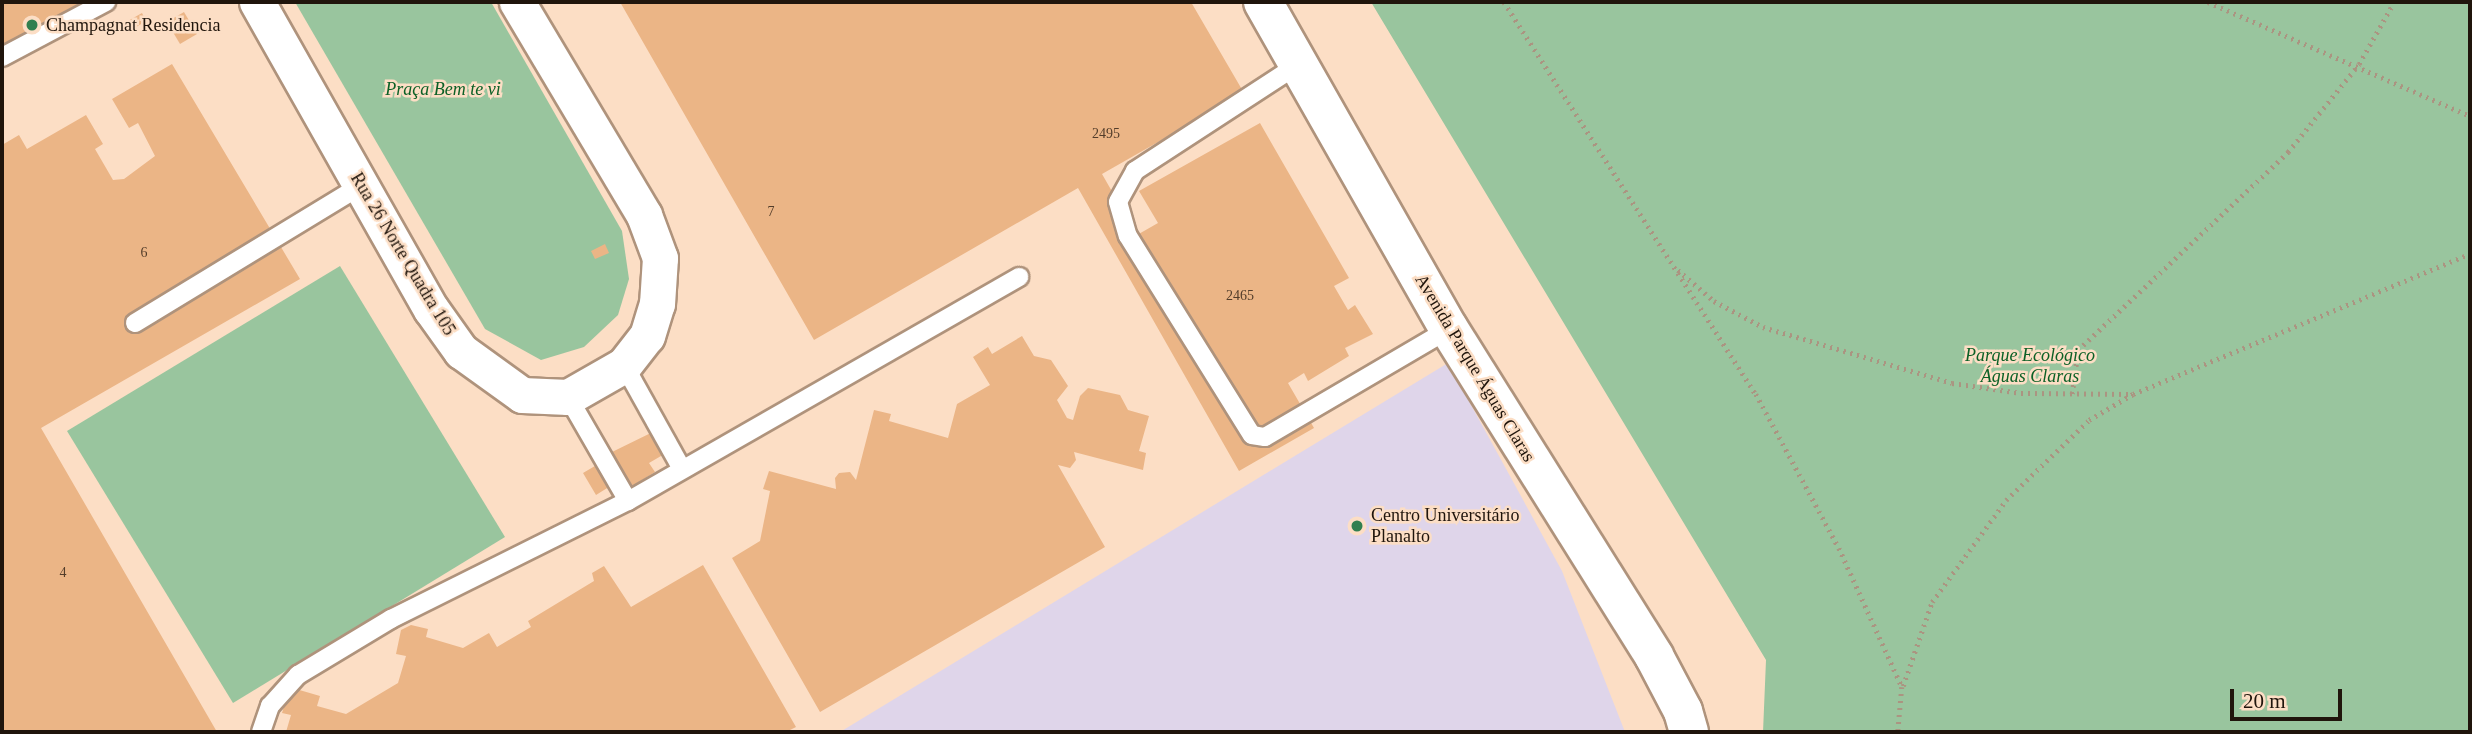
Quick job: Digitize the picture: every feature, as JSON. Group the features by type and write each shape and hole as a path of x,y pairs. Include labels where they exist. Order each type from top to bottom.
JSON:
{"street":[{"name":"Rua 26 Norte Quadra 105","path":"257,2 431,309 461,351 522,396 568,397"},
{"path":"517,2 644,215 660,258 657,304 648,336 624,365 568,397"},
{"name":"Avenida Parque Águas Claras","path":"1263,2 1449,329 1654,656 1683,711 1689,732"}],"lane":[{"path":"2,57 106,2"},
{"path":"1299,64 1135,171 1118,202 1128,236 1252,435 1265,437 1449,329"},
{"path":"135,323 362,185"},
{"path":"261,732 270,706 298,676 391,619 628,501 1019,277"},
{"path":"624,365 682,469"},
{"path":"568,397 628,501"}],"path":[{"path":"1504,2 1756,394 1839,548 1902,687"},
{"path":"2208,2 2359,64 2470,116"},
{"path":"2072,394 2078,350 2288,152 2359,64 2394,2"},
{"path":"1898,732 1902,687 1932,602 2006,500 2089,420 2133,394 2470,254"},
{"path":"1672,265 1714,302 1763,327 1952,383 2021,393 2133,394"}],"shaded area":[{"name":"Centro Universitário Planalto","path":"1448,363 1562,571 1625,732 840,732"}],"green space":[{"name":"Praça Bem te vi","path":"295,2 491,2 622,231 629,279 618,315 584,347 541,360 485,329"},
{"name":"Parque Ecológico Águas Claras","path":"1371,2 2470,2 2470,732 1763,732 1766,660"},
{"path":"340,266 505,537 233,703 67,431"}],"building":[{"name":"Champagnat Residencia","path":"2,2 103,2 2,59"},
{"path":"620,2 1191,2 1244,93 1102,174 1137,235 1158,223 1139,191 1260,123 1349,278 1334,286 1348,310 1355,305 1373,334 1345,348 1349,356 1308,381 1304,373 1288,383 1314,428 1239,471 1078,188 814,340"},
{"path":"184,12 197,34 180,44 167,22"},
{"path":"142,13 146,21 133,29 128,21"},
{"path":"172,64 300,279 41,428 217,732 2,732 2,145 19,135 27,149 86,115 103,144 95,149 113,180 124,179 155,156 138,123 129,128 112,99"},
{"path":"605,244 609,253 595,259 591,251"},
{"path":"1022,336 1034,356 1051,360 1068,386 1057,400 1067,418 1073,420 1080,396 1088,388 1120,395 1128,410 1149,416 1139,451 1146,453 1143,470 1074,452 1076,460 1070,468 1058,465 1105,547 820,712 732,558 760,541 770,491 763,489 769,471 836,489 835,478 839,473 850,472 856,480 874,410 891,414 889,421 948,438 957,404 990,385 973,357 988,347 992,354"},
{"path":"661,428 673,449 649,463 655,472 626,490 620,480 596,495 583,473 612,456 610,453"},
{"path":"703,565 796,727 786,732 286,732 291,715 282,713 288,694 296,689 320,696 317,706 346,714 398,683 406,656 396,654 401,630 411,625 428,629 426,637 463,648 489,633 497,647 531,627 528,621 594,581 592,573 604,566 631,607"}],"place":[{"name":"Champagnat Residencia","path":"32,25"},
{"name":"Centro Universitário Planalto","path":"1357,526"}]}
